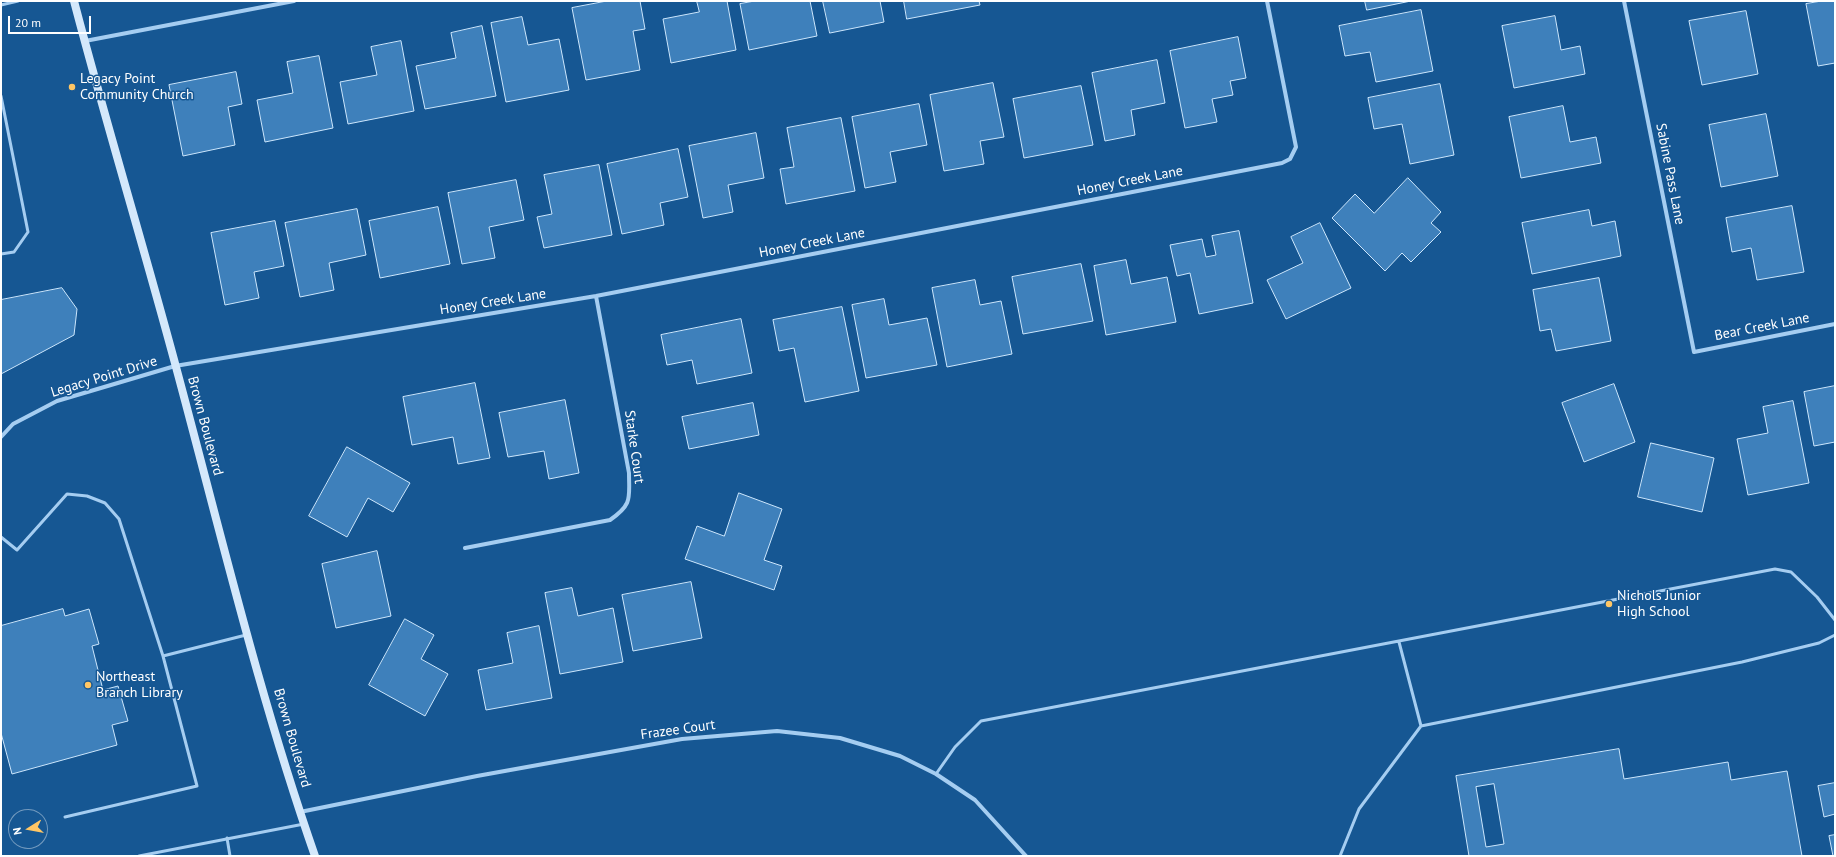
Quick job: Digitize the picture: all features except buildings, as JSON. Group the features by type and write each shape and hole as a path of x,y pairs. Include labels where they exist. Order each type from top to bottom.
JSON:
{"street":[{"name":"Brown Boulevard","path":"74,1 175,366 232,584 300,812 315,856"},
{"path":"84,41 294,1"},
{"name":"Honey Creek Lane","path":"175,366 596,296 1282,163 1290,159 1296,147 1267,1"},
{"name":"Sabine Pass Lane","path":"1624,1 1694,352"},
{"name":"Starke Court","path":"465,548 610,520 621,512 629,501 629,474 596,296"},
{"name":"Bear Creek Lane","path":"1694,352 1835,324"},
{"name":"Legacy Point Drive","path":"1,437 13,424 57,401 175,366"},
{"name":"Frazee Court","path":"300,812 477,776 682,739 777,731 840,738 900,756 936,774 975,800 1026,856"}],"lane":[{"path":"1,4 18,1"},
{"path":"1,96 28,232 14,252 1,254"},
{"path":"1,537 17,550 67,494 87,496 105,503 119,519 163,656 197,786 64,817"},
{"path":"936,774 955,747 981,722 1775,569 1791,572 1817,597 1835,620"},
{"path":"163,656 248,634"},
{"path":"1340,856 1359,809 1421,726 1742,662 1819,644 1835,635"},
{"path":"1399,642 1421,726"},
{"path":"139,856 304,824"},
{"path":"227,838 230,856"}],"place":[{"name":"Legacy Point Community Church","path":"72,87"},
{"name":"Nichols Junior High School","path":"1609,604"},
{"name":"Northeast Branch Library","path":"88,685"}]}
